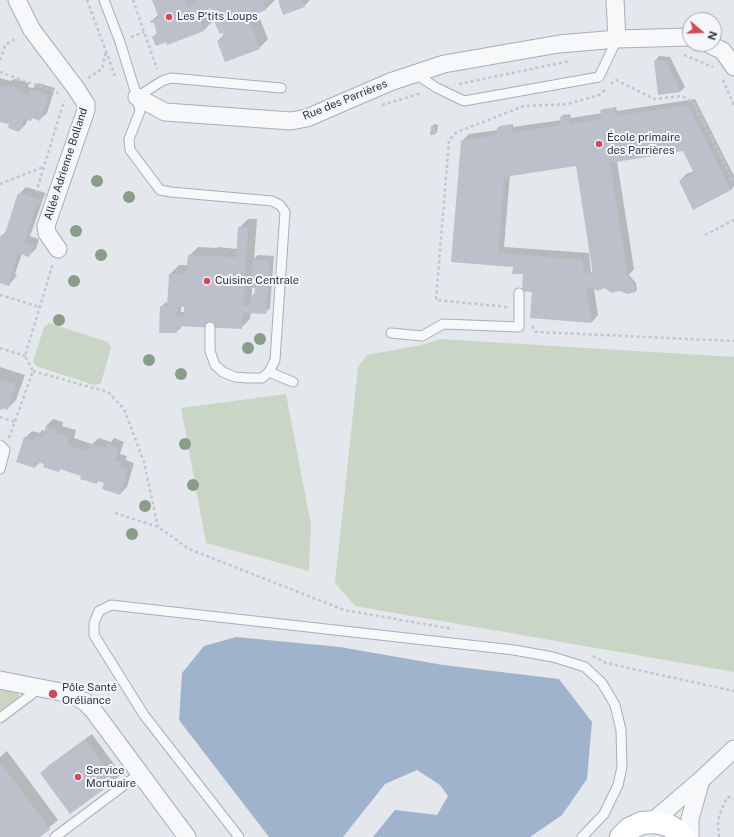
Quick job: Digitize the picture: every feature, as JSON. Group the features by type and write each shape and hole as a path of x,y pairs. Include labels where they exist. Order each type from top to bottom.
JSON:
{"main road":[{"path":"621,837 629,829 642,823 652,822 668,825 679,832 683,837"}],"street":[{"name":"Allée Adrienne Bolland","path":"17,0 32,30 86,104 86,110 46,226 47,233 58,249"},
{"path":"615,0 617,38"},
{"name":"Rue des Parrières","path":"137,97 165,112 291,120 308,118 390,82 444,64 544,47 617,38 682,37"},
{"path":"722,50 734,67"},
{"path":"0,680 66,693 85,702 187,837"},
{"path":"652,822 701,780 734,748"},
{"path":"690,837 690,819 701,780"}],"lane":[{"path":"104,0 120,42 137,97 140,112 129,139 130,150 160,190 272,201 280,205 285,212 275,360 270,372 262,378 235,377 223,372 215,365 210,351 210,327"},
{"path":"414,73 437,88 464,101 599,77 617,38"},
{"path":"137,97 162,81 171,78 281,88"},
{"path":"391,333 422,336 442,324 519,326 519,293"},
{"path":"270,372 293,382"},
{"path":"0,469 3,448"},
{"path":"239,837 140,708 94,634 94,623 99,611 111,605 514,650 553,657 584,667 602,683 615,705 621,730 622,766 618,785 604,814 582,837"},
{"path":"0,718 32,694 34,686"},
{"path":"55,837 139,774"}],"path":[{"path":"133,0 157,69"},
{"path":"0,60 5,45 32,30"},
{"path":"126,40 144,32"},
{"path":"0,72 59,94"},
{"path":"734,183 693,102 682,96 654,99 616,80 599,95 568,104 524,106 457,132 449,140 447,153 436,300 519,308 536,332 734,342"},
{"path":"0,184 44,166"},
{"path":"705,235 734,220"},
{"path":"25,356 58,249"},
{"path":"0,295 40,307"},
{"path":"0,348 25,356 33,371 108,392 124,409 144,462 158,527"},
{"path":"3,448 15,422 33,371"},
{"path":"0,417 15,422"},
{"path":"115,513 158,527 189,549 344,610 455,629"},
{"path":"588,653 606,663 734,691"},
{"path":"719,837 719,816 727,797 734,798"}],"green space":[{"path":"49,323 108,342 111,348 101,383 94,385 36,366 33,361 44,327"},
{"path":"440,339 734,357 734,672 355,606 335,583 358,367 367,355 422,345"},
{"path":"286,394 311,525 309,571 206,543 181,408"},
{"path":"0,688 19,692 19,694 18,698 0,711"}],"water":[{"path":"236,637 340,647 443,665 559,679 592,722 587,779 562,815 530,837 373,837 395,810 437,815 448,796 440,785 417,770 385,784 343,837 269,837 179,720 182,673 204,646"}],"building":[{"path":"152,0 184,0 187,7 198,3 197,0 262,0 266,10 246,18 260,49 225,62 217,41 225,38 223,33 220,34 217,28 210,8 198,13 204,31 167,45 166,42 156,46 152,37 157,34 154,23 151,23 150,21 159,18"},
{"path":"278,0 302,0 305,7 283,15"},
{"path":"654,60 666,61 681,92 658,95"},
{"path":"6,85 23,90 22,93 28,95 30,89 49,95 40,121 32,118 31,121 24,119 19,132 8,128 9,124 0,122 0,86 5,88"},
{"path":"688,105 731,190 693,210 679,181 694,173 683,151 610,163 628,277 634,285 635,292 628,294 619,291 612,293 604,288 598,291 591,288 586,289 592,323 530,318 532,292 522,291 523,274 512,274 513,267 451,262 461,141 497,135 497,128 504,126 511,125 512,133 561,125 560,117 568,116 570,124 602,119 600,110 614,108 615,116","holes":["576,166 593,275 584,272 582,260 498,253 504,177"]},
{"path":"431,126 436,126 435,135 430,135"},
{"path":"18,193 40,200 38,205 37,204 24,243 33,246 29,257 18,253 9,281 11,281 9,286 0,283 0,238 1,235 4,236"},
{"name":"Cuisine Centrale","path":"238,227 248,228 243,306 250,306 250,297 254,297 255,288 251,288 253,259 270,261 266,314 243,313 242,329 177,326 177,333 159,333 160,306 167,307 169,274 186,274 188,255 208,257 208,255 236,258","holes":["177,307 184,307 184,316 177,316"]},
{"path":"0,379 16,384 8,410 1,408 0,411"},
{"path":"46,426 57,429 56,433 70,437 68,445 89,452 91,444 105,448 107,444 118,448 114,461 121,463 120,467 128,470 120,495 102,489 104,483 98,481 97,484 80,479 81,476 60,469 59,472 43,467 44,464 37,462 35,468 16,462 24,437 33,440 35,436 42,438"},
{"name":"Service Mortuaire","path":"85,740 115,781 70,814 40,773"},
{"path":"0,762 50,829 40,837 0,837"}],"place":[{"name":"Les P'tits Loups","path":"169,17"},
{"name":"École primaire des Parrières","path":"599,144"},
{"name":"Cuisine Centrale","path":"207,281"},
{"name":"Pôle Santé Oréliance","path":"53,694"},
{"name":"Service Mortuaire","path":"78,777"}]}
